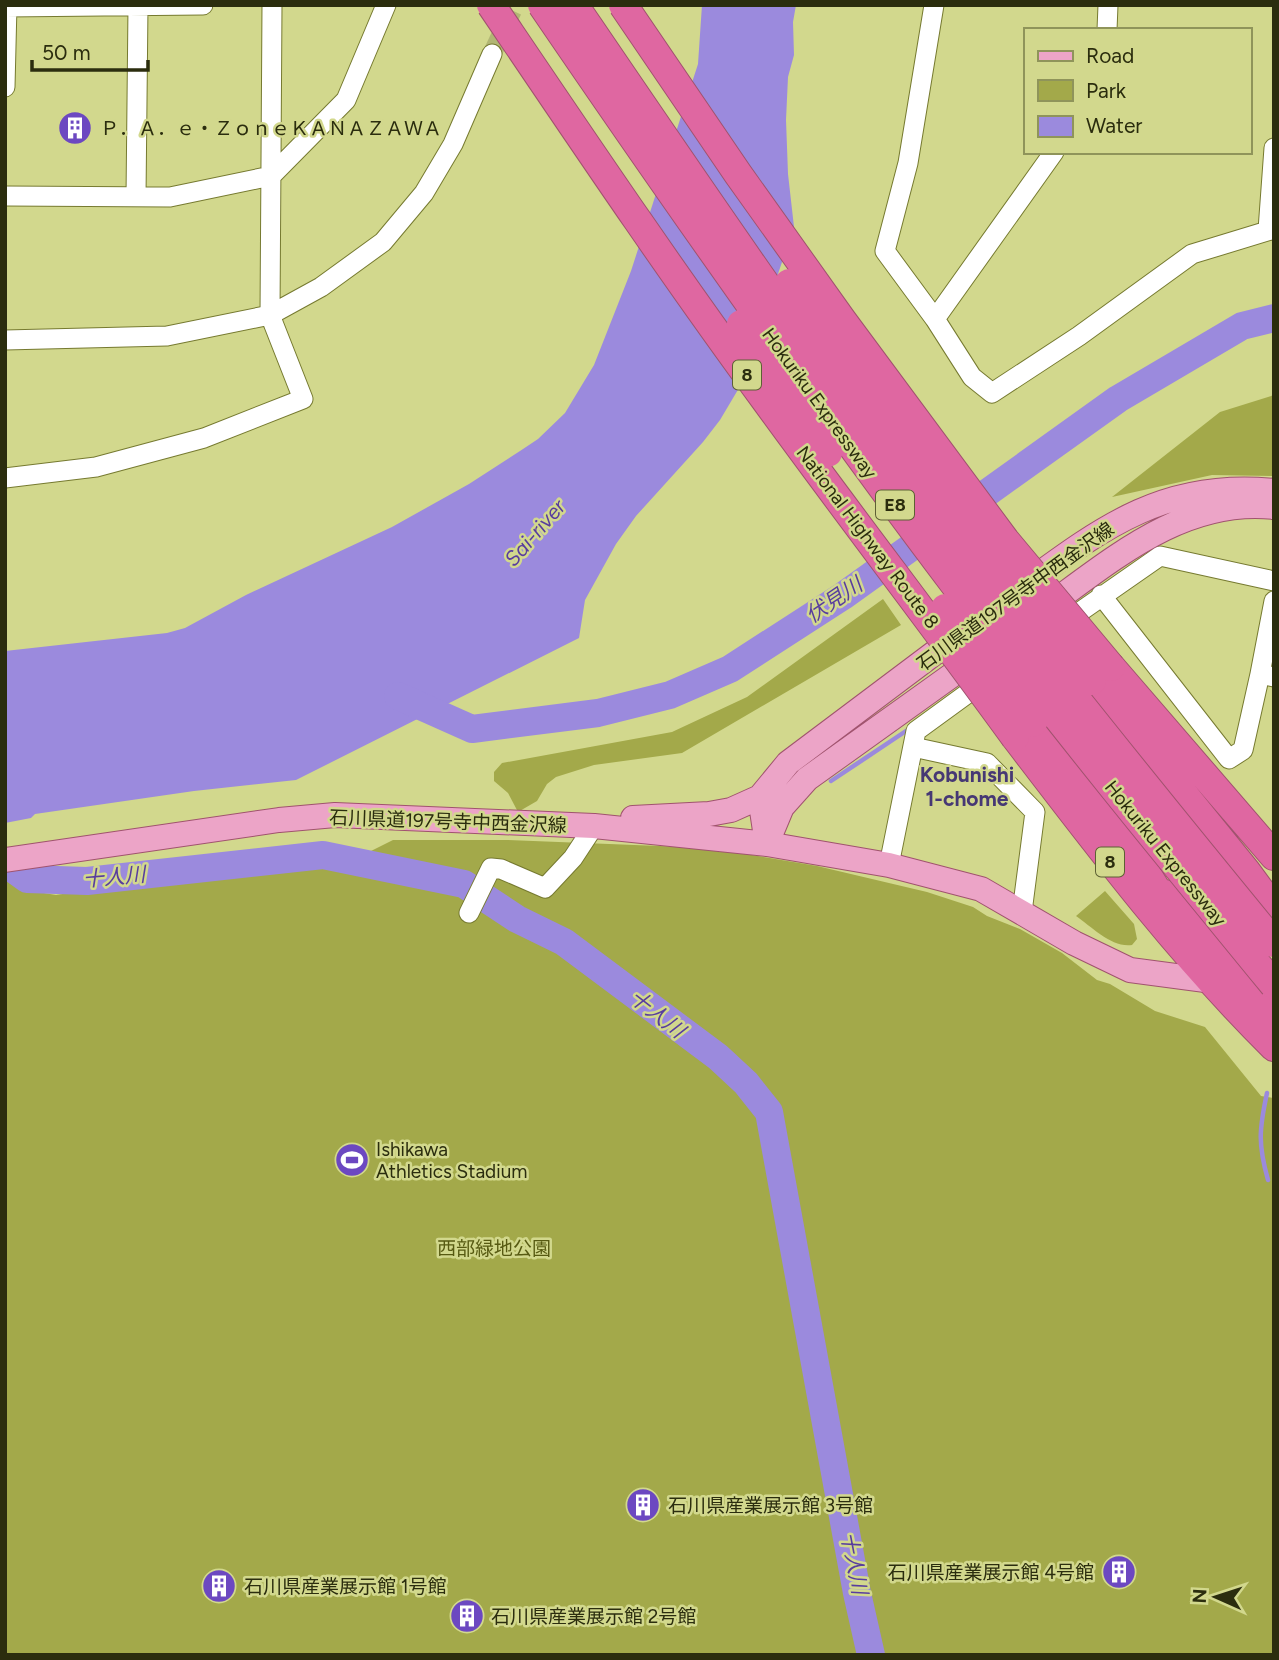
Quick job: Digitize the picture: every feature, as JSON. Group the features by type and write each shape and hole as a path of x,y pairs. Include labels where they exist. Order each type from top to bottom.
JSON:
{"highway":[{"name":"National Highway Route 8","path":"491,5 579,136 764,399 919,605 1024,730 1124,879 1244,1018 1274,1047"},
{"path":"541,5 570,60 814,435 1024,730 1274,1023"},
{"name":"Hokuriku Expressway","path":"541,5 700,237 946,573 1114,789 1274,985"},
{"path":"575,5 672,126 937,486 1102,674 1274,856"},
{"name":"Hokuriku Expressway","path":"575,5 705,198 958,547 1132,769 1274,943"},
{"path":"623,5 738,174 850,331 1274,909"},
{"path":"1143,868 1213,981"},
{"path":"1246,871 1274,895"},
{"path":"1244,1018 1274,1063"}],"main road":[{"name":"石川県道197号寺中西金沢線","path":"760,797 788,763 1084,541 1104,529 1135,512 1177,498 1217,489 1274,491"},
{"name":"石川県道197号寺中西金沢線","path":"767,844 782,807 807,779 1118,556 1161,528 1206,512 1252,505 1274,507"},
{"path":"594,826 641,817 709,814 731,810 760,797 767,844"},
{"name":"石川県道197号寺中西金沢線","path":"5,860 279,820 335,815 594,826 767,844 889,865 981,888 1074,943 1130,970 1213,981"}],"street":[{"path":"5,87 7,7 203,5"},
{"path":"5,478 96,467 168,448 204,438 303,399 270,315 272,5"},
{"path":"5,196 170,197 271,176 346,100 386,5"},
{"path":"934,5 908,163 885,251 936,318 972,377 992,393 1079,336 1192,254 1271,230 1274,148"},
{"path":"1107,28 1108,5"},
{"path":"136,197 138,6"},
{"path":"5,340 167,336 270,315 321,287 383,242 424,193 453,144 492,54"},
{"path":"936,318 1053,154"},
{"path":"889,865 916,731 1160,556 1274,581"},
{"path":"1101,596 1228,759 1243,750 1267,676 1274,601"},
{"path":"913,747 988,763 1035,812 1022,912"},
{"path":"469,914 491,868 501,869 545,888 573,858 594,826"}],"green space":[{"path":"1274,395 1274,476 1212,475 1112,497 1220,412"},
{"path":"883,599 901,625 682,753 594,765 556,777 547,784 537,801 518,812 508,793 494,781 494,772 502,763 672,732 747,697"},
{"name":"西部緑地公園","path":"393,840 508,840 710,848 817,866 927,892 973,907 1062,953 1097,980 1110,984 1155,1011 1205,1027 1261,1096 1274,1098 1274,1655 5,1655 5,878 38,892 56,895 160,879 281,868 339,867"},
{"path":"1105,891 1134,924 1137,939 1132,945 1110,940 1076,916"}],"water":[{"name":"Sai-river","path":"702,5 796,5 793,22 794,55 788,77 786,120 794,227 739,388 703,442 636,516 616,544 585,600 579,638 296,780 194,791 35,814 31,818 5,823 5,651 167,633 185,628 246,595 392,527 469,484 538,439 565,413 594,365 631,271 698,64"}],"waterway":[{"name":"伏見川","path":"398,696 472,729 598,713 670,695 730,669 843,596 1118,399 1242,326 1274,318"},
{"path":"831,781 909,729"},
{"name":"十人川","path":"5,863 27,879 87,881 323,855 464,884 517,919 564,942 718,1057 746,1083 769,1112 857,1593 871,1655"},
{"path":"1267,1093 1261,1137 1268,1180"}],"tunnel":[{"path":"492,54 515,5"}],"place":[{"name":"Ｐ．Ａ．ｅ・ＺｏｎｅＫＡＮＡＺＡＷＡ","path":"75,128"},
{"name":"Ishikawa Athletics Stadium","path":"352,1160"},
{"name":"石川県産業展示館 3号館","path":"643,1505"},
{"name":"石川県産業展示館 4号館","path":"1119,1572"},
{"name":"石川県産業展示館 1号館","path":"219,1586"},
{"name":"石川県産業展示館 2号館","path":"467,1616"}],"district":[{"name":"Kobunishi 1-chome","path":"967,787"}]}
